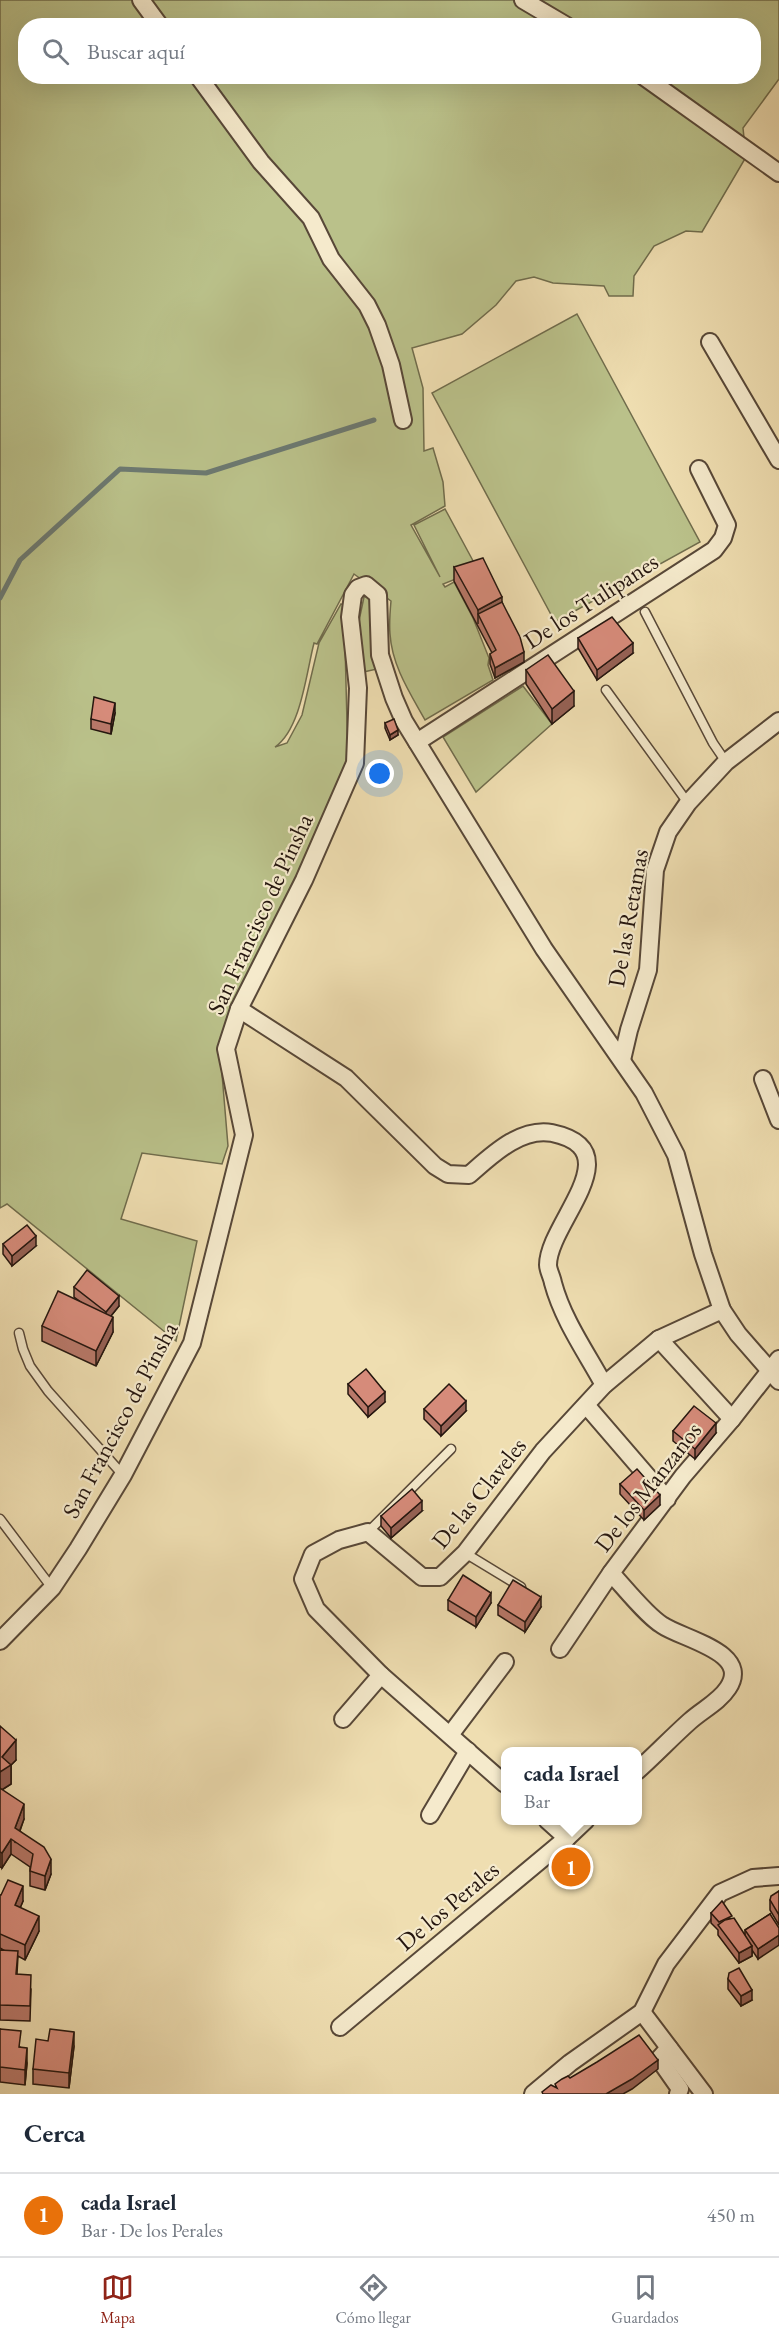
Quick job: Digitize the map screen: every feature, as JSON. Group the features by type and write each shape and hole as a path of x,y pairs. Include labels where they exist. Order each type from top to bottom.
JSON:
{"street":[{"path":"141,0 154,18"},
{"path":"523,0 553,18"},
{"path":"204,84 261,162 310,218 331,259 367,305 391,365 403,420"},
{"path":"654,84 779,173"},
{"path":"710,342 779,460"},
{"name":"De los Tulipanes","path":"417,742 714,550 723,538 727,525 699,469"},
{"name":"San Francisco de Pinsha","path":"0,1641 52,1588 123,1475 192,1343 243,1136 226,1049 239,1009 304,879 355,763 358,688 350,617 353,595 358,588 366,585 378,595 380,655 394,698 417,742"},
{"name":"De las Retamas","path":"622,1060 648,970 655,870 668,832 688,803 726,762 779,722"},
{"path":"417,742 544,950 644,1093 675,1155 703,1254 722,1310 738,1334 776,1370"},
{"path":"239,1009 346,1078 435,1166 448,1174 469,1175 487,1159 522,1135 548,1132 569,1137 580,1145 586,1154 587,1170 554,1245 548,1265 559,1305 604,1385"},
{"path":"763,1079 779,1120"},
{"name":"De las Claveles","path":"368,1532 422,1577 440,1577 465,1553 543,1451 604,1385 659,1339 722,1310"},
{"path":"659,1339 732,1419"},
{"name":"De los Manzanos","path":"560,1649 611,1573 683,1476 776,1370"},
{"path":"586,1405 667,1499"},
{"path":"368,1532 339,1540 313,1554 303,1579 316,1609 381,1675 501,1780"},
{"path":"611,1573 661,1625 724,1655 732,1665 733,1675 729,1687 722,1696 690,1721 642,1766"},
{"path":"450,1735 505,1662"},
{"path":"343,1719 381,1675"},
{"path":"430,1815 468,1751"},
{"path":"552,1825 567,1838"},
{"name":"De los Perales","path":"340,2026 582,1825"},
{"path":"533,2094 570,2063 642,2012 666,1964 720,1893 753,1878 779,1876"},
{"path":"642,2012 704,2094"},
{"path":"669,2048 659,2059 678,2084 680,2090 678,2094"}],"lane":[{"path":"645,612 713,743 726,762"},
{"path":"606,690 688,803"},
{"path":"19,1333 30,1366 123,1475"},
{"path":"368,1532 451,1449"},
{"path":"0,1519 52,1588"},
{"path":"465,1553 529,1592"}],"green space":[{"path":"0,0 779,0 779,79 743,128 746,157 702,232 686,231 654,246 634,276 633,296 609,296 604,286 553,283 534,277 516,281 496,305 462,334 412,348 423,388 424,451 433,448 443,482 445,506 411,525 440,577 414,525 445,509 478,570 443,584 445,587 454,582 473,618 489,658 488,665 493,680 425,720 394,657 390,630 391,601 354,574 317,644 314,643 297,714 284,739 275,747 287,743 302,715 319,643 341,604 344,605 348,762 220,1050 228,1146 222,1164 142,1153 121,1219 197,1241 176,1341 7,1204 0,1208"},
{"path":"577,314 700,542 555,622 432,393"},
{"path":"370,596 377,669 359,673 356,635 364,597"},
{"path":"523,686 552,724 476,792 443,737"}],"building":[{"path":"483,558 502,597 478,610 454,567"},
{"path":"502,602 520,637 524,652 495,668 490,654 496,650 478,614"},
{"path":"612,617 633,643 597,670 578,638"},
{"path":"548,655 574,691 552,709 526,670"},
{"path":"94,697 115,703 111,724 91,719"},
{"path":"394,719 398,730 390,735 385,723"},
{"path":"27,1225 36,1236 12,1256 3,1244"},
{"path":"87,1270 119,1296 106,1312 74,1287"},
{"path":"58,1291 113,1317 96,1351 42,1326"},
{"path":"366,1369 385,1392 368,1407 348,1384"},
{"path":"449,1384 466,1401 441,1426 424,1409"},
{"path":"694,1406 716,1423 695,1449 673,1431"},
{"path":"637,1469 660,1495 644,1510 620,1484"},
{"path":"412,1489 422,1501 391,1528 381,1516"},
{"path":"463,1575 491,1593 476,1617 448,1600"},
{"path":"513,1580 541,1597 525,1622 498,1605"},
{"path":"0,1726 16,1740 2,1757 11,1765 0,1772"},
{"path":"0,1788 24,1804 15,1828 44,1847 51,1859 45,1876 30,1871 33,1854 11,1839 2,1853 0,1852"},
{"path":"8,1880 23,1886 15,1905 39,1916 25,1945 0,1934 0,1895"},
{"path":"779,1891 779,1915 770,1900 771,1896"},
{"path":"722,1901 732,1916 719,1922 711,1913"},
{"path":"770,1914 779,1928 779,1935 758,1949 745,1930"},
{"path":"734,1918 752,1946 739,1953 718,1925"},
{"path":"0,1950 18,1951 16,1974 31,1975 30,2006 0,2005"},
{"path":"739,1968 752,1990 741,1996 728,1979 729,1973"},
{"path":"0,2029 21,2031 19,2047 27,2048 25,2070 0,2067"},
{"path":"50,2029 74,2032 69,2073 33,2069 36,2039 48,2041"},
{"path":"639,2035 658,2060 632,2079 606,2094 543,2094 542,2092 551,2085 557,2088 555,2084 562,2079 568,2076 570,2078"}],"waterway":[{"path":"0,598 20,560 120,469 206,473 374,420"}],"place":[{"name":"cada Israel","path":"571,1867"}]}
